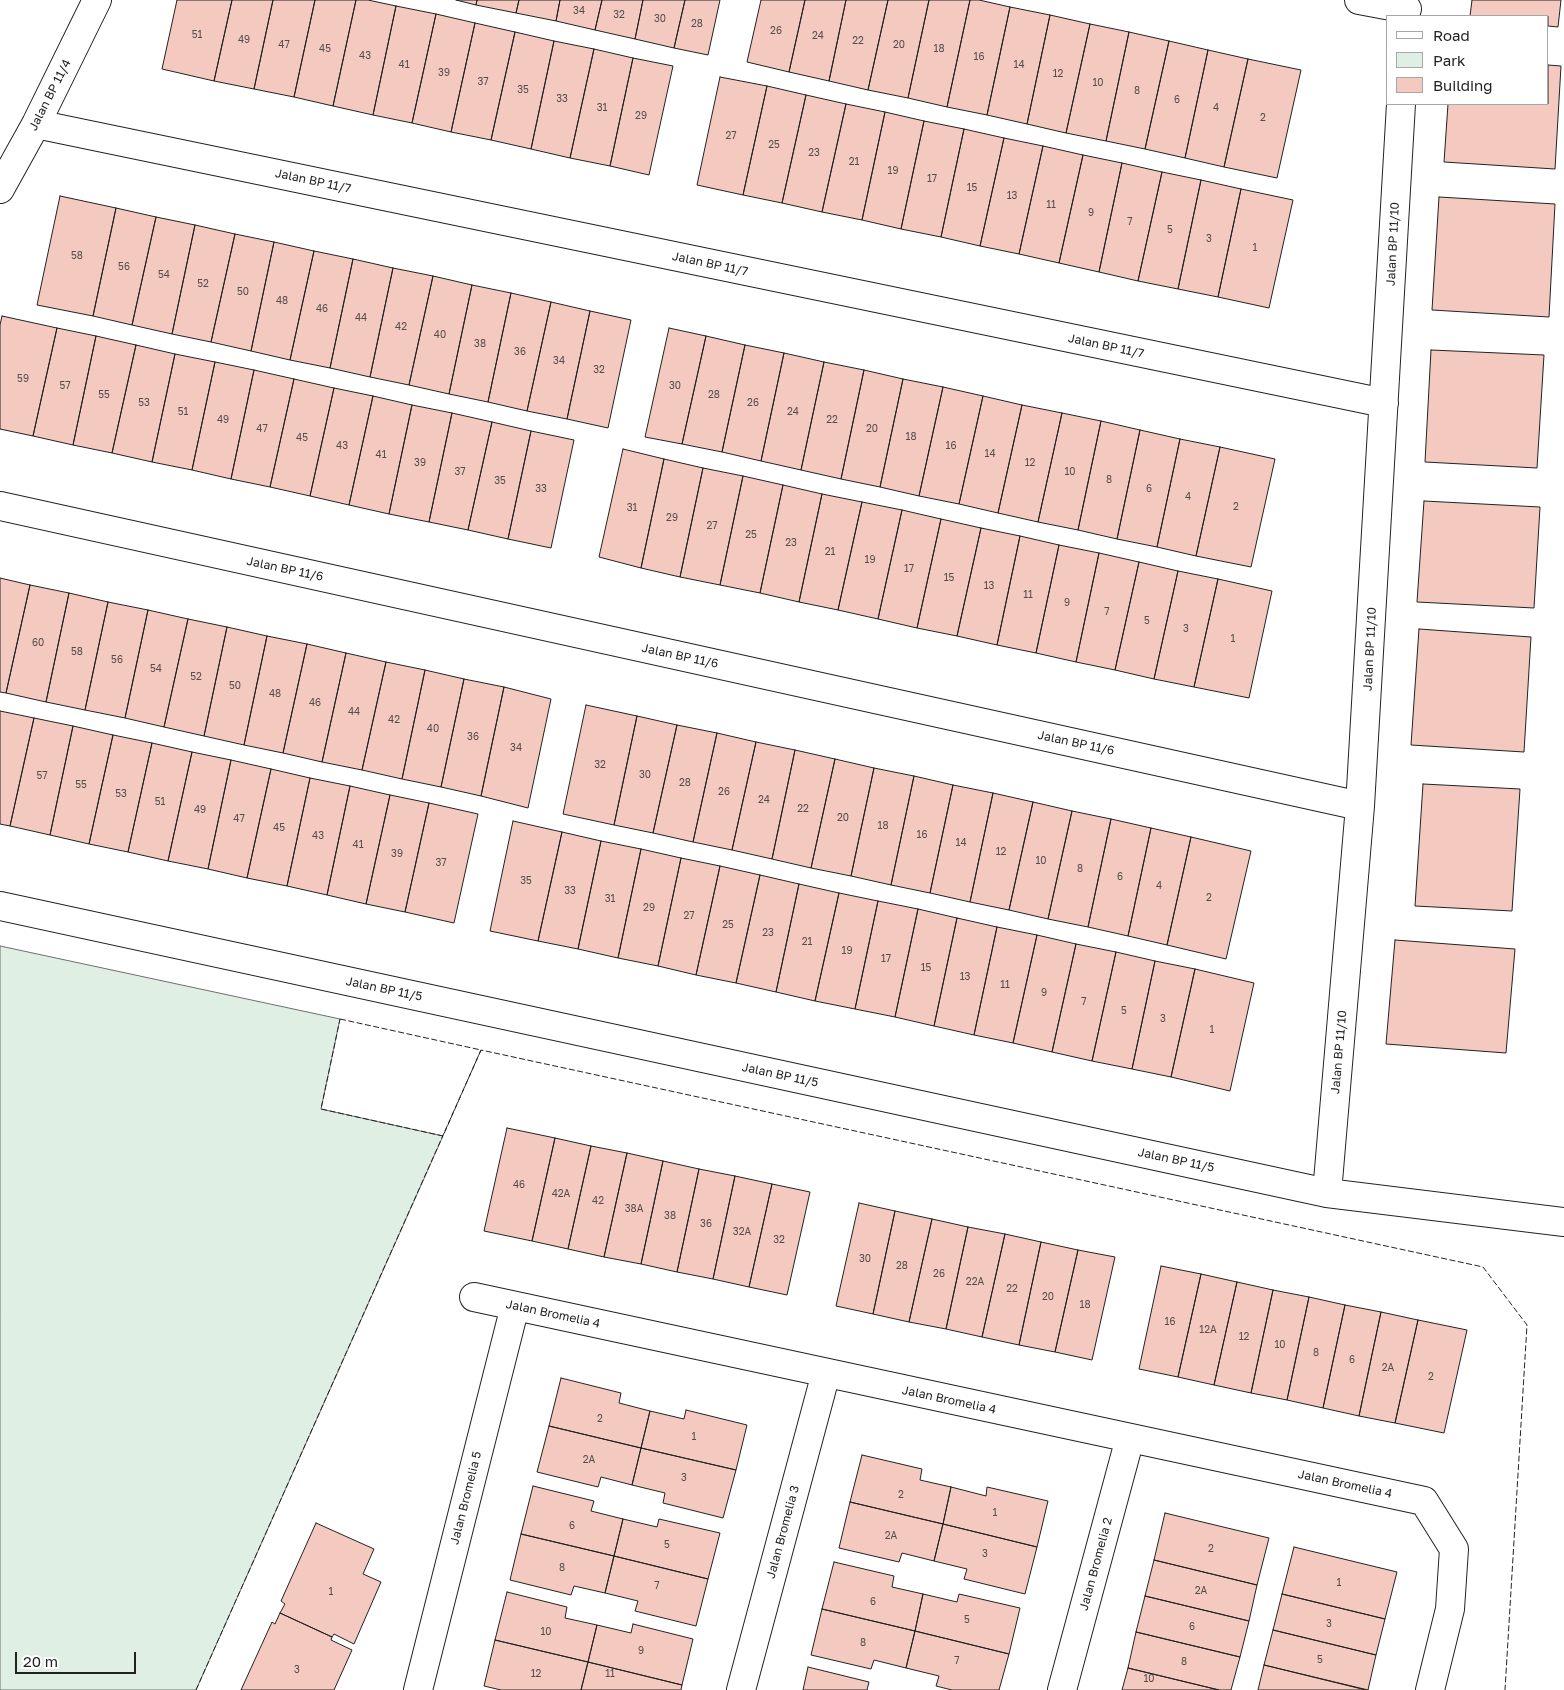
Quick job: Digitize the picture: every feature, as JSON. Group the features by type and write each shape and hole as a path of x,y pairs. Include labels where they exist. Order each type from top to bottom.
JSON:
{"street":[{"name":"Jalan BP 11/4","path":"0,189 36,124 97,0"},
{"path":"1359,0 1407,8"},
{"name":"Jalan BP 11/10","path":"1327,1193 1360,806 1401,105"},
{"name":"Jalan BP 11/7","path":"36,124 1384,404"},
{"name":"Jalan BP 11/6","path":"0,506 1360,806"},
{"name":"Jalan BP 11/5","path":"0,906 1327,1193 1564,1222"},
{"name":"Jalan Bromelia 4","path":"474,1297 1424,1501 1454,1549 1450,1609 1430,1690"},
{"name":"Jalan Bromelia 5","path":"418,1690 514,1306"},
{"name":"Jalan Bromelia 3","path":"741,1690 826,1373"},
{"name":"Jalan Bromelia 2","path":"1062,1690 1130,1438"}],"green space":[{"path":"0,946 340,1019 321,1109 443,1136 196,1690 0,1690"}],"building":[{"path":"177,0 232,0 214,81 162,69"},
{"path":"232,0 273,0 254,89 214,81"},
{"path":"273,0 315,0 294,97 254,89"},
{"path":"315,0 356,0 333,106 294,97"},
{"path":"356,0 368,0 396,6 373,115 333,106"},
{"path":"456,0 477,0 476,5"},
{"path":"477,0 519,0 516,13 476,5"},
{"path":"519,0 560,0 556,21 516,13"},
{"path":"560,0 602,0 595,30 556,21"},
{"path":"602,0 643,0 635,39 595,30"},
{"path":"643,0 685,0 674,48 635,39"},
{"path":"685,0 720,0 708,55 674,48"},
{"path":"761,0 805,0 789,72 747,62"},
{"path":"805,0 846,0 829,81 789,72"},
{"path":"846,0 888,0 868,90 829,81"},
{"path":"888,0 929,0 908,98 868,90"},
{"path":"929,0 970,0 947,107 908,98"},
{"path":"970,0 979,0 1010,7 987,115 947,107"},
{"path":"1472,0 1561,0 1558,27 1549,26 1549,15 1470,15"},
{"path":"396,6 436,14 412,123 373,115"},
{"path":"1010,7 1050,15 1027,124 987,115"},
{"path":"436,14 475,23 451,132 412,123"},
{"path":"1050,15 1090,24 1066,133 1027,124"},
{"path":"475,23 515,32 491,140 451,132"},
{"path":"1090,24 1129,32 1106,141 1066,133"},
{"path":"515,32 554,41 531,149 491,140"},
{"path":"1129,32 1169,41 1145,149 1106,141"},
{"path":"554,41 594,49 570,158 531,149"},
{"path":"1169,41 1208,50 1185,158 1145,149"},
{"path":"594,49 633,58 610,166 570,158"},
{"path":"1208,50 1248,59 1224,167 1185,158"},
{"path":"633,58 673,66 649,175 610,166"},
{"path":"1248,59 1301,70 1277,178 1224,167"},
{"path":"1549,65 1561,66 1555,169 1444,162 1448,105 1549,105"},
{"path":"720,77 767,86 743,195 697,185"},
{"path":"767,86 806,95 782,203 743,195"},
{"path":"806,95 846,104 822,212 782,203"},
{"path":"846,104 885,112 862,220 822,212"},
{"path":"885,112 924,121 901,229 862,220"},
{"path":"924,121 964,129 941,237 901,229"},
{"path":"964,129 1004,138 980,246 941,237"},
{"path":"1004,138 1043,146 1019,254 980,246"},
{"path":"1043,146 1083,155 1059,263 1019,254"},
{"path":"1083,155 1122,163 1099,272 1059,263"},
{"path":"1122,163 1162,172 1138,281 1099,272"},
{"path":"1162,172 1201,180 1178,289 1138,281"},
{"path":"1201,180 1241,189 1218,297 1178,289"},
{"path":"1241,189 1293,200 1269,308 1218,297"},
{"path":"60,196 116,208 93,316 37,305"},
{"path":"1439,197 1555,204 1549,317 1432,310"},
{"path":"116,208 156,217 132,325 93,316"},
{"path":"156,217 195,225 172,334 132,325"},
{"path":"195,225 235,234 211,342 172,334"},
{"path":"235,234 274,242 251,351 211,342"},
{"path":"274,242 314,251 290,360 251,351"},
{"path":"314,251 353,259 330,368 290,360"},
{"path":"353,259 393,268 370,377 330,368"},
{"path":"393,268 433,276 409,385 370,377"},
{"path":"433,276 472,285 449,394 409,385"},
{"path":"472,285 511,293 488,402 449,394"},
{"path":"511,293 551,302 527,411 488,402"},
{"path":"551,302 590,311 567,419 527,411"},
{"path":"590,311 631,320 608,428 567,419"},
{"path":"2,316 57,328 33,436 0,429 0,325"},
{"path":"57,328 96,336 73,445 33,436"},
{"path":"669,328 706,336 682,444 645,437"},
{"path":"96,336 136,345 112,453 73,445"},
{"path":"706,336 745,345 722,452 682,444"},
{"path":"136,345 175,354 152,462 112,453"},
{"path":"745,345 784,353 761,461 722,452"},
{"path":"1431,350 1544,355 1537,468 1425,462"},
{"path":"784,353 824,362 801,470 761,461"},
{"path":"175,354 215,362 192,470 152,462"},
{"path":"215,362 254,370 231,479 192,470"},
{"path":"824,362 864,370 841,479 801,470"},
{"path":"254,370 294,379 270,487 231,479"},
{"path":"864,370 903,379 880,487 841,479"},
{"path":"294,379 334,388 310,496 270,487"},
{"path":"903,379 943,387 919,496 880,487"},
{"path":"943,387 983,396 959,504 919,496"},
{"path":"334,388 373,396 349,505 310,496"},
{"path":"373,396 412,405 389,514 349,505"},
{"path":"983,396 1022,405 998,513 959,504"},
{"path":"412,405 452,413 429,522 389,514"},
{"path":"1022,405 1062,413 1038,522 998,513"},
{"path":"452,413 492,422 468,530 429,522"},
{"path":"1062,413 1101,421 1078,530 1038,522"},
{"path":"1101,421 1140,430 1117,539 1078,530"},
{"path":"492,422 531,431 508,539 468,530"},
{"path":"1140,430 1180,439 1157,547 1117,539"},
{"path":"531,431 574,440 551,548 508,539"},
{"path":"1180,439 1220,447 1196,556 1157,547"},
{"path":"1220,447 1275,459 1251,567 1196,556"},
{"path":"623,449 664,459 641,568 599,557"},
{"path":"664,459 703,468 680,577 641,568"},
{"path":"703,468 743,476 720,585 680,577"},
{"path":"743,476 783,485 760,593 720,585"},
{"path":"783,485 822,494 799,602 760,593"},
{"path":"822,494 862,502 838,610 799,602"},
{"path":"1424,501 1540,507 1534,608 1417,602"},
{"path":"862,502 902,510 878,619 838,610"},
{"path":"902,510 941,519 917,628 878,619"},
{"path":"941,519 981,528 957,636 917,628"},
{"path":"981,528 1020,536 997,645 957,636"},
{"path":"1020,536 1059,545 1036,653 997,645"},
{"path":"1059,545 1099,553 1076,662 1036,653"},
{"path":"1099,553 1139,562 1115,670 1076,662"},
{"path":"1139,562 1178,571 1154,679 1115,670"},
{"path":"1178,571 1218,579 1194,687 1154,679"},
{"path":"0,578 30,585 6,693 0,692"},
{"path":"1218,579 1272,591 1249,698 1194,687"},
{"path":"30,585 69,593 46,702 6,693"},
{"path":"69,593 108,602 85,710 46,702"},
{"path":"108,602 148,610 125,718 85,710"},
{"path":"148,610 188,619 164,727 125,718"},
{"path":"188,619 227,627 204,736 164,727"},
{"path":"227,627 267,636 244,745 204,736"},
{"path":"1419,629 1531,637 1524,752 1411,745"},
{"path":"267,636 307,644 283,753 244,745"},
{"path":"307,644 346,653 322,762 283,753"},
{"path":"346,653 386,662 362,770 322,762"},
{"path":"386,662 425,670 402,779 362,770"},
{"path":"425,670 464,679 441,787 402,779"},
{"path":"464,679 504,687 481,796 441,787"},
{"path":"504,687 551,699 528,808 481,796"},
{"path":"586,705 637,716 614,825 563,814"},
{"path":"0,711 34,718 10,826 0,824"},
{"path":"637,716 677,725 653,833 614,825"},
{"path":"34,718 73,726 50,835 10,826"},
{"path":"677,725 717,733 693,842 653,833"},
{"path":"73,726 113,735 89,844 50,835"},
{"path":"717,733 756,742 732,850 693,842"},
{"path":"113,735 152,743 128,852 89,844"},
{"path":"756,742 795,750 772,859 732,850"},
{"path":"152,743 192,752 168,861 128,852"},
{"path":"795,750 835,759 811,868 772,859"},
{"path":"192,752 231,760 208,869 168,861"},
{"path":"835,759 874,768 851,876 811,868"},
{"path":"231,760 271,769 247,878 208,869"},
{"path":"874,768 914,776 891,885 851,876"},
{"path":"271,769 310,778 287,886 247,878"},
{"path":"914,776 953,785 930,893 891,885"},
{"path":"310,778 350,786 327,895 287,886"},
{"path":"1423,784 1520,789 1512,911 1415,906"},
{"path":"953,785 993,793 970,902 930,893"},
{"path":"350,786 390,795 366,904 327,895"},
{"path":"993,793 1033,802 1009,910 970,902"},
{"path":"390,795 429,803 405,912 366,904"},
{"path":"1033,802 1072,811 1048,919 1009,910"},
{"path":"429,803 478,814 454,923 405,912"},
{"path":"1072,811 1111,819 1088,927 1048,919"},
{"path":"1111,819 1151,828 1128,936 1088,927"},
{"path":"513,821 562,832 538,941 490,931"},
{"path":"1151,828 1191,837 1167,945 1128,936"},
{"path":"562,832 601,841 578,949 538,941"},
{"path":"1191,837 1251,851 1226,959 1167,945"},
{"path":"601,841 641,849 618,958 578,949"},
{"path":"641,849 681,858 658,966 618,958"},
{"path":"681,858 720,866 696,975 658,966"},
{"path":"720,866 760,875 736,983 696,975"},
{"path":"760,875 799,884 776,992 736,983"},
{"path":"799,884 839,893 815,1001 776,992"},
{"path":"839,893 878,901 855,1009 815,1001"},
{"path":"878,901 918,909 895,1017 855,1009"},
{"path":"918,909 957,918 934,1026 895,1017"},
{"path":"957,918 997,927 974,1035 934,1026"},
{"path":"997,927 1037,935 1013,1043 974,1035"},
{"path":"1037,935 1076,944 1052,1052 1013,1043"},
{"path":"1395,940 1515,949 1506,1053 1386,1044"},
{"path":"1076,944 1116,952 1092,1061 1052,1052"},
{"path":"1116,952 1155,961 1132,1069 1092,1061"},
{"path":"1155,961 1195,969 1171,1077 1132,1069"},
{"path":"1195,969 1254,983 1230,1091 1171,1077"},
{"path":"507,1128 555,1138 532,1241 484,1231"},
{"path":"555,1138 591,1146 568,1249 532,1241"},
{"path":"591,1146 627,1153 604,1257 568,1249"},
{"path":"627,1153 663,1161 641,1264 604,1257"},
{"path":"663,1161 699,1169 677,1272 641,1264"},
{"path":"699,1169 735,1176 713,1279 677,1272"},
{"path":"735,1176 772,1184 749,1287 713,1279"},
{"path":"772,1184 810,1192 787,1295 749,1287"},
{"path":"859,1203 895,1211 873,1314 836,1306"},
{"path":"895,1211 932,1219 909,1322 873,1314"},
{"path":"932,1219 968,1227 946,1329 909,1322"},
{"path":"968,1227 1005,1234 982,1337 946,1329"},
{"path":"1005,1234 1041,1242 1019,1345 982,1337"},
{"path":"1041,1242 1078,1250 1055,1352 1019,1345"},
{"path":"1078,1250 1115,1257 1092,1360 1055,1352"},
{"path":"1161,1266 1201,1274 1178,1377 1139,1369"},
{"path":"1201,1274 1237,1282 1214,1385 1178,1377"},
{"path":"1237,1282 1273,1290 1251,1393 1214,1385"},
{"path":"1273,1290 1309,1297 1287,1400 1251,1393"},
{"path":"1309,1297 1345,1305 1323,1408 1287,1400"},
{"path":"1345,1305 1381,1312 1359,1416 1323,1408"},
{"path":"1381,1312 1418,1320 1395,1423 1359,1416"},
{"path":"1418,1320 1467,1330 1444,1433 1395,1423"},
{"path":"561,1378 621,1393 619,1403 650,1411 641,1448 549,1426"},
{"path":"686,1410 747,1425 736,1470 641,1448 650,1411 684,1419"},
{"path":"549,1426 641,1448 632,1485 601,1477 598,1487 537,1472"},
{"path":"641,1448 736,1470 723,1518 663,1503 665,1493 632,1485"},
{"path":"862,1455 922,1469 920,1480 951,1487 943,1524 850,1502"},
{"path":"533,1486 594,1501 591,1511 623,1519 614,1556 521,1534"},
{"path":"951,1487 986,1496 987,1487 1048,1501 1037,1547 943,1524"},
{"path":"850,1502 943,1524 934,1561 902,1553 899,1562 839,1548"},
{"path":"1165,1513 1269,1538 1257,1585 1154,1560"},
{"path":"623,1519 657,1527 659,1519 720,1533 708,1579 614,1556"},
{"path":"316,1523 374,1549 363,1574 381,1582 354,1644 334,1634 332,1637 280,1613 285,1604 281,1601"},
{"path":"943,1524 1037,1547 1025,1594 964,1579 967,1569 934,1561"},
{"path":"521,1534 614,1556 605,1593 574,1586 571,1595 510,1580"},
{"path":"1294,1547 1397,1572 1385,1619 1282,1594"},
{"path":"614,1556 708,1579 696,1626 635,1611 638,1601 605,1593"},
{"path":"1154,1560 1257,1585 1249,1621 1145,1596"},
{"path":"834,1562 894,1576 892,1587 923,1594 915,1631 822,1609"},
{"path":"507,1592 567,1607 565,1618 597,1625 588,1662 495,1640"},
{"path":"923,1594 957,1602 959,1594 1020,1608 1009,1654 915,1631"},
{"path":"1282,1594 1385,1619 1376,1655 1273,1630"},
{"path":"1145,1596 1249,1621 1240,1657 1136,1632"},
{"path":"822,1609 915,1631 906,1668 874,1660 871,1669 811,1655"},
{"path":"280,1613 332,1637 331,1640 352,1650 334,1690 241,1690 272,1622 275,1624"},
{"path":"633,1624 693,1639 682,1685 588,1662 597,1625 631,1633"},
{"path":"1273,1630 1376,1655 1368,1690 1264,1665"},
{"path":"915,1631 1009,1654 999,1690 952,1690 936,1686 939,1676 906,1668"},
{"path":"1136,1632 1240,1657 1231,1690 1219,1690 1128,1668"},
{"path":"495,1640 588,1662 581,1690 501,1690 484,1686"},
{"path":"588,1662 682,1685 681,1690 581,1690"},
{"path":"1264,1665 1366,1690 1258,1690"},
{"path":"808,1667 869,1682 867,1690 803,1690"},
{"path":"1128,1668 1219,1690 1122,1690"}],"fence":[{"path":"340,1019 481,1050 443,1136 321,1109 340,1019"},
{"path":"196,1690 481,1050 1483,1267 1527,1325 1505,1690"}]}
